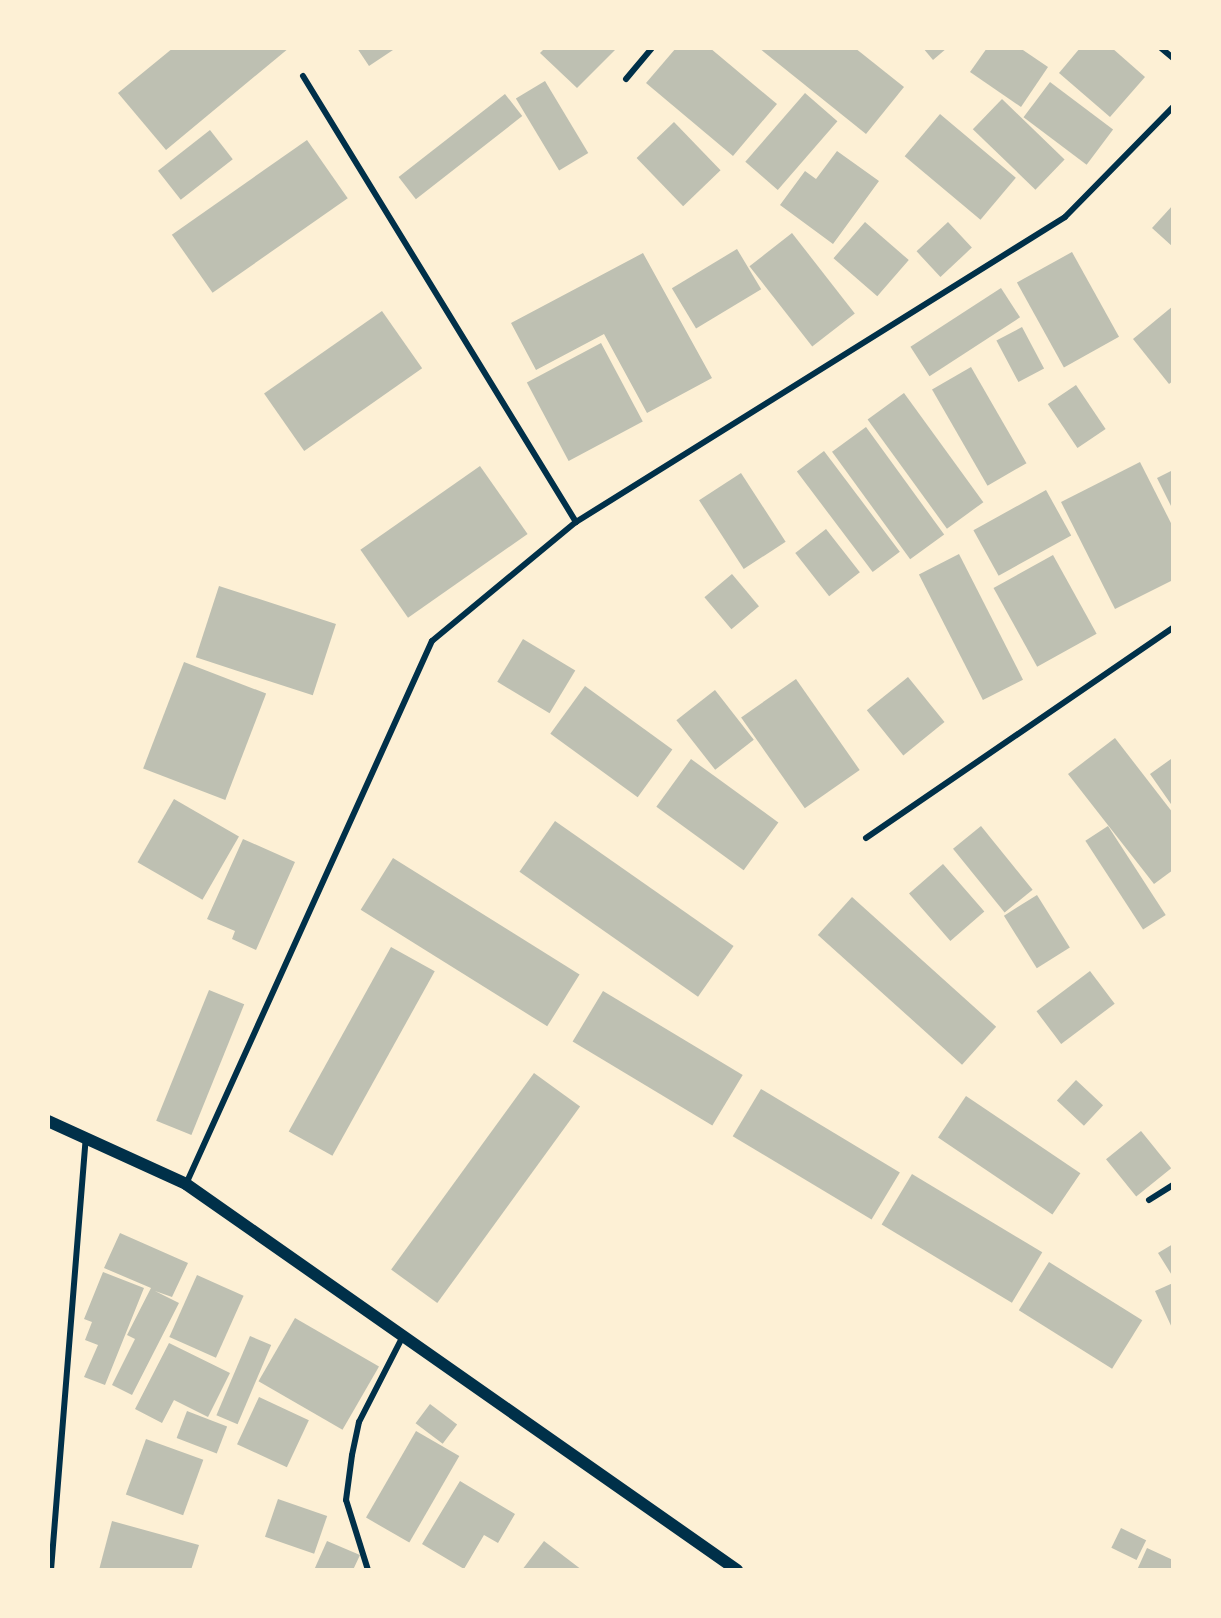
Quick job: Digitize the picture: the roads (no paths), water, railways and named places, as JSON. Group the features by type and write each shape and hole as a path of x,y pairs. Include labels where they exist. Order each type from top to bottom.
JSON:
{"main road":[{"path":"48,1121 86,1136 186,1184 737,1570"}],"street":[{"path":"626,79 652,48"},
{"path":"1161,48 1173,58"},
{"path":"303,76 576,522"},
{"path":"186,1184 432,641 576,522 1065,217 1173,107"},
{"path":"866,838 1173,628"},
{"path":"51,1570 86,1136"},
{"path":"1149,1200 1173,1185"},
{"path":"368,1570 346,1500 352,1455 359,1422 403,1336"}]}
